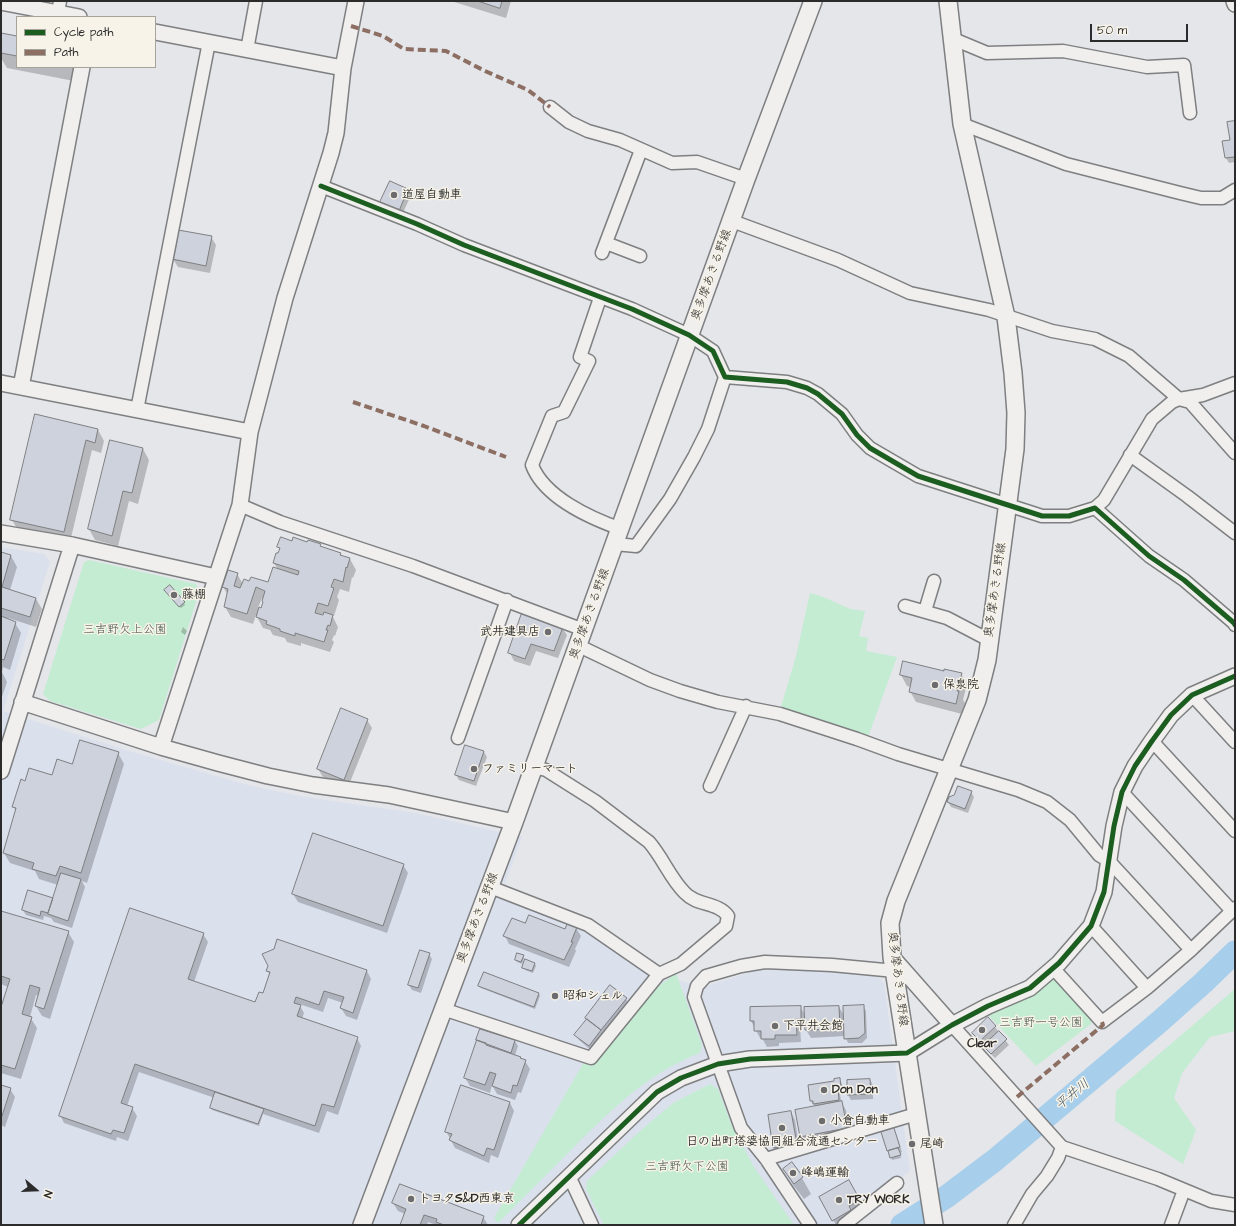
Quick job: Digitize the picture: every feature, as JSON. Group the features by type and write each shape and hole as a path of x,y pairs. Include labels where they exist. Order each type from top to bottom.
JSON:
{"main road":[{"name":"奥多摩あきる野線","path":"362,1225 514,822 746,179 813,1"},
{"name":"奥多摩あきる野線","path":"934,1225 894,964 890,923 893,911 977,700 987,660 1008,506 1016,412 1006,316 962,124 951,38 948,1"}],"street":[{"path":"247,50 256,1"},
{"path":"161,747 240,505 250,432 285,298 336,133 343,68 356,1"},
{"path":"1,2 59,7 77,16"},
{"path":"156,32 343,68"},
{"path":"951,38 987,53 1064,51 1147,67 1184,65 1190,113"},
{"path":"137,410 209,42"},
{"path":"20,387 82,68"},
{"path":"550,107 569,122 588,131 620,140 672,163 697,162 746,179"},
{"path":"962,124 1066,164 1180,193 1201,198 1222,198 1235,190"},
{"path":"640,256 604,248 641,150"},
{"path":"320,186 417,224 464,245 632,309 689,336 713,351 725,377 708,429 670,499 636,546 618,537 605,523 571,505 553,493 535,473 532,465 552,416 564,412 588,360 580,357 600,298"},
{"path":"732,221 838,260 910,293 989,310 1052,331 1095,339 1129,356 1179,399 1190,402 1235,454"},
{"path":"725,377 787,382 807,388 818,394 842,414 857,435 870,448 894,463 918,476 1042,516 1069,516 1095,508 1104,500 1152,419 1172,402 1179,399 1203,395 1235,383"},
{"path":"1,383 250,432"},
{"path":"1130,455 1235,532"},
{"path":"240,505 280,522 413,566 584,630"},
{"path":"1095,508 1149,556 1184,580 1234,622 1235,625"},
{"path":"1,533 72,545 216,577"},
{"path":"1,771 72,545"},
{"path":"925,611 934,581"},
{"path":"458,738 507,600"},
{"path":"905,606 947,618 990,640"},
{"path":"578,646 650,680 680,691 718,702 746,706 780,714 898,754 1018,790 1047,802 1070,820 1083,834 1092,848 1099,855 1109,861 1191,950"},
{"path":"519,1225 657,1092 681,1078 718,1064 750,1060 907,1053 952,1025 988,1006 1030,988 1053,968 1090,926 1104,892 1114,826 1122,792 1135,766 1152,740 1171,715 1192,695 1235,676"},
{"path":"1192,695 1235,742"},
{"path":"22,702 161,747 268,776 313,785 389,795 514,822"},
{"path":"710,786 746,706"},
{"path":"1152,740 1235,831"},
{"path":"443,1009 591,1058 659,974 682,964 726,926 728,916 724,910 686,895 668,872 656,849 650,842 595,801 546,770 534,767"},
{"path":"1053,968 1102,1022 1147,988 1191,950 1233,910 1122,792"},
{"path":"490,887 588,925 659,974"},
{"path":"1090,926 1147,988"},
{"path":"810,1225 766,1159 741,1128 694,997 697,986 706,976 740,966 765,962 832,965 894,964 1019,1098 1060,1145 1158,1179 1211,1201 1235,1205"},
{"path":"766,1159 916,1114"},
{"path":"1014,1225 1032,1194 1047,1176 1058,1158 1060,1145"},
{"path":"569,1176 592,1225"},
{"path":"844,1225 897,1183"},
{"path":"1171,1225 1184,1190"}],"shaded area":[{"path":"1,547 44,554 50,562 3,711 129,751 251,786 305,797 415,813 522,837 500,898 582,928 645,971 704,987 763,968 796,968 877,976 884,983 910,1171 839,1225 1,1225"}],"green space":[{"name":"三吉野欠上公園","path":"89,560 196,584 199,592 159,720 141,729 50,701 43,694 84,562"},
{"path":"810,593 821,596 850,609 865,611 859,636 868,638 866,651 897,657 868,737 781,707 796,656"},
{"path":"676,973 702,1045 700,1053 665,1070 633,1092 590,1131 498,1223 494,1218 584,1062 593,1065 647,995"},
{"name":"三吉野一号公園","path":"1058,978 1092,1017 1091,1024 1036,1066 987,1014 1051,979"},
{"path":"1235,989 1235,1031 1210,1037 1182,1073 1174,1098 1196,1130 1183,1164 1115,1121 1116,1091"},
{"name":"三吉野欠下公園","path":"710,1084 718,1089 731,1124 754,1167 794,1225 604,1225 586,1189 587,1181 640,1131 673,1103"}],"building":[{"path":"478,1 502,1 500,8"},
{"path":"1,33 16,36 16,56 1,53"},
{"path":"1235,121 1235,160 1234,157 1225,158 1222,141 1230,140 1227,122"},
{"path":"390,181 408,189 399,211 380,202"},
{"path":"178,230 212,236 206,266 172,259"},
{"path":"35,414 98,429 95,443 86,440 64,532 10,520"},
{"path":"110,440 143,448 132,493 123,491 112,536 88,529"},
{"path":"281,537 292,541 293,537 307,542 308,540 321,544 320,546 341,553 340,555 350,558 347,568 346,567 343,582 334,579 331,587 334,588 328,606 318,603 315,613 323,615 324,612 333,615 330,626 328,625 326,630 328,630 324,642 295,633 295,636 280,631 280,629 266,624 267,621 256,617 259,607 261,608 265,591 256,587 247,614 224,607 228,589 222,587 228,570 238,573 234,586 240,588 244,579 249,581 251,577 268,582 273,567 298,575 299,571 273,563 276,553 278,553 280,548 277,547"},
{"path":"1,552 11,555 2,587 36,598 30,617 1,608"},
{"name":"藤棚","path":"170,585 185,602 179,607 164,590"},
{"path":"522,613 563,627 554,651 531,644 525,659 508,653"},
{"path":"1,616 16,622 4,660 1,659"},
{"name":"保泉院","path":"903,661 944,671 944,669 962,673 957,691 959,691 956,704 909,692 912,678 900,675"},
{"path":"341,708 368,719 344,780 317,769"},
{"path":"80,740 119,752 81,873 60,866 56,876 32,869 34,863 3,853 16,808 12,807 21,779 25,781 29,768 52,775 57,759 72,764"},
{"path":"465,745 484,751 474,781 455,775"},
{"path":"958,786 972,791 965,809 947,802 949,797 954,795"},
{"path":"313,833 404,864 383,926 292,894"},
{"path":"61,873 81,879 68,921 48,914"},
{"path":"28,890 53,898 48,913 41,911 40,916 22,910"},
{"path":"130,908 204,933 188,979 255,1002 259,992 263,993 270,972 266,971 268,966 262,954 274,949 277,939 367,970 353,1013 340,1008 344,997 324,991 319,1005 296,997 294,1003 301,1005 297,1016 358,1037 334,1107 322,1104 315,1126 135,1064 121,1103 133,1107 124,1133 113,1130 111,1134 59,1116"},
{"path":"1,911 69,931 44,1009 35,1006 40,988 30,985 22,1014 32,1017 15,1069 1,1065 1,1007 10,979 1,976"},
{"path":"529,915 565,929 567,924 577,927 571,942 573,942 564,960 503,936 512,918 525,923"},
{"path":"420,950 430,953 418,988 408,985"},
{"path":"517,953 524,955 521,962 515,960"},
{"path":"525,959 535,963 532,971 522,968"},
{"path":"484,972 539,993 534,1007 478,986"},
{"path":"610,985 627,998 601,1030 585,1018"},
{"path":"864,1005 865,1033 859,1038 844,1039 843,1006"},
{"name":"下平井会館","path":"801,1006 801,1019 796,1019 797,1035 775,1035 775,1039 761,1039 761,1031 754,1031 754,1021 750,1021 750,1007"},
{"path":"839,1006 840,1029 805,1030 804,1007"},
{"path":"988,1017 996,1026 980,1041 972,1033"},
{"path":"587,1019 601,1030 589,1046 574,1035"},
{"path":"480,1029 515,1040 511,1053 476,1040"},
{"path":"999,1031 1007,1039 991,1054 983,1046"},
{"path":"477,1040 486,1043 486,1045 526,1060 517,1086 513,1085 511,1093 492,1086 496,1074 490,1072 485,1085 464,1078"},
{"path":"840,1078 841,1088 838,1088 839,1100 813,1104 813,1101 810,1101 808,1085 834,1081 834,1079"},
{"path":"870,1079 871,1094 847,1095 847,1080"},
{"path":"1,1085 11,1088 1,1119"},
{"path":"461,1085 510,1102 494,1150 487,1148 484,1156 449,1140 452,1134 445,1132"},
{"path":"215,1092 264,1109 258,1124 210,1108"},
{"path":"842,1101 847,1128 800,1137 795,1110"},
{"path":"791,1111 797,1144 773,1148 768,1115"},
{"path":"894,1128 900,1147 887,1151 881,1132"},
{"path":"898,1148 901,1155 890,1158 888,1151"},
{"path":"792,1162 803,1177 794,1184 783,1169"},
{"path":"849,1180 860,1200 849,1206 851,1210 832,1221 819,1197"},
{"path":"400,1184 484,1216 481,1225 444,1225 436,1222 437,1219 424,1215 420,1225 400,1225 406,1209 392,1203"}],"waterway":[{"name":"平井川","path":"902,1225 946,1197 995,1160 1158,1023 1235,952"}],"marked path":[{"path":"351,26 383,36 404,49 446,51 485,71 528,90 550,107"},
{"path":"353,402 424,426 506,457"},
{"path":"1017,1097 1103,1025 1102,1022"}],"cycle path":[{"path":"321,186 417,224 464,245 632,309 689,335 713,351 725,377 787,382 807,388 818,394 842,414 857,435 870,448 918,476 1042,516 1069,516 1095,508 1149,556 1184,580 1235,625"},
{"path":"519,1225 657,1092 681,1078 718,1064 750,1059 907,1053 952,1025 988,1006 1030,988 1059,963 1091,926 1104,892 1114,826 1122,792 1135,766 1171,715 1192,695 1235,676"}],"place":[{"name":"道屋自動車","path":"394,195"},
{"name":"藤棚","path":"174,595"},
{"name":"武井建具店","path":"548,632"},
{"name":"保泉院","path":"935,685"},
{"name":"ファミリーマート","path":"474,769"},
{"name":"昭和シェル","path":"555,996"},
{"name":"下平井会館","path":"775,1026"},
{"name":"Clear","path":"982,1030"},
{"name":"Don Don","path":"824,1090"},
{"name":"小倉自動車","path":"822,1121"},
{"name":"日の出町塔婆協同組合流通センター","path":"782,1128"},
{"name":"尾崎","path":"912,1144"},
{"name":"峰嶋運輸","path":"793,1173"},
{"name":"トヨタS&D西東京","path":"411,1199"},
{"name":"TRY WORK","path":"839,1200"}]}
